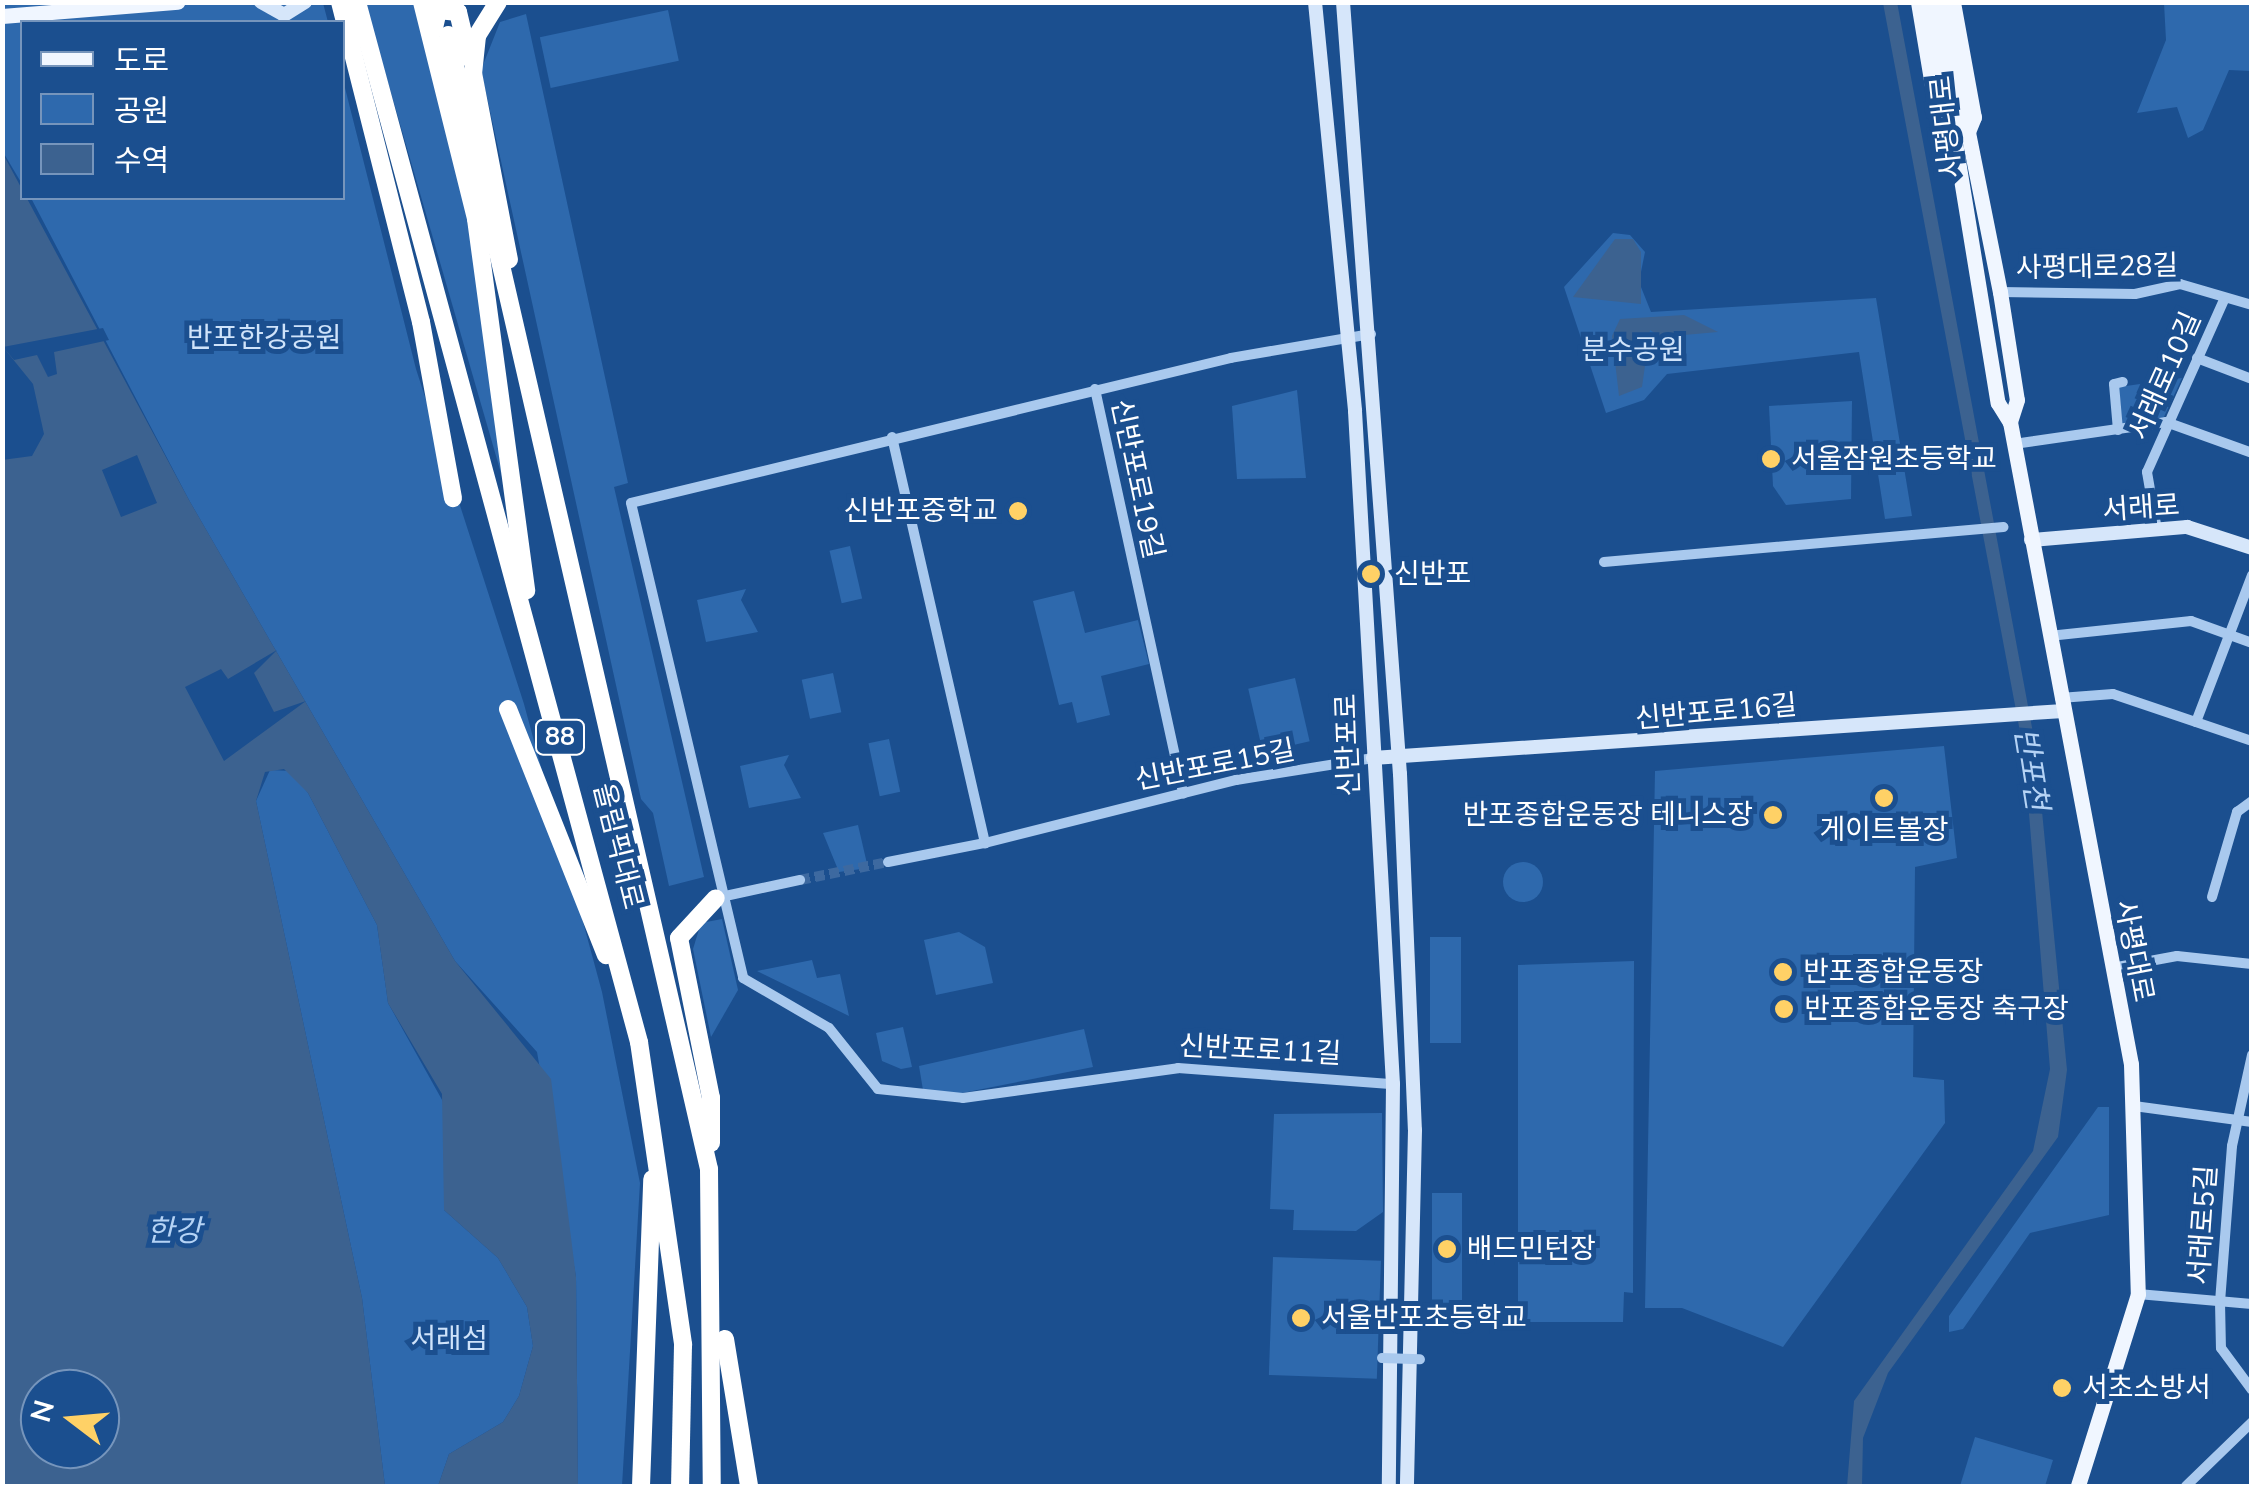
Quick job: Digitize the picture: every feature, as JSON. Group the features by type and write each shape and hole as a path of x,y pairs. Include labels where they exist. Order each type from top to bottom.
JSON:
{"highway":[{"path":"349,2 373,62"},
{"name":"올림픽대로","path":"357,2 641,1056 682,1346 680,1486"},
{"path":"422,2 441,34"},
{"path":"472,74 477,36 498,2"},
{"path":"512,315 506,227 458,12 433,13 441,34 476,219 533,651"},
{"path":"345,22 421,322"},
{"name":"올림픽대로","path":"441,34 512,315 709,1169 714,1284 714,1486"},
{"path":"393,140 453,498"},
{"path":"508,709 641,1056"},
{"path":"709,1169 711,1098 679,938 716,898"},
{"path":"641,1486 655,1148"},
{"path":"714,1284 749,1486"}],"main road":[{"path":"2,16 177,2"},
{"path":"260,2 284,15 304,2"},
{"name":"신반포로","path":"1315,2 1346,338 1393,1084 1389,1486"},
{"name":"신반포로","path":"1343,2 1371,334 1397,754 1414,1130 1408,1486"},
{"path":"1918,2 1940,139 1959,160"},
{"name":"사평대로","path":"1932,2 1998,403 2010,422 2134,1106 2138,1294 2078,1486"},
{"path":"1942,2 1967,134"},
{"name":"사평대로","path":"1953,2 1974,117 1967,134 2000,292 2017,400 2010,422"},
{"name":"서래로","path":"2031,540 2187,527 2252,548"},
{"name":"신반포로16길","path":"1373,758 2031,714 2062,704"}],"street":[{"name":"사평대로28길","path":"2000,292 2135,294 2180,284 2224,300 2252,305"},
{"name":"서래로10길","path":"2156,530 2147,472 2166,422 2224,300"},
{"name":"신반포로19길","path":"1184,794 1095,389 1371,334"},
{"path":"2197,358 2252,379"},
{"path":"2118,430 2114,384 2123,382"},
{"path":"985,843 892,437 1095,389"},
{"path":"2014,444 2166,422 2252,453"},
{"name":"신반포로11길","path":"892,437 630,503 716,898 742,978 828,1028 878,1089 963,1098 1125,1070 1340,1074 1393,1084"},
{"path":"1604,562 1954,535 2003,527"},
{"path":"2196,722 2252,575"},
{"path":"2049,636 2191,621 2252,643"},
{"path":"2062,704 2112,694 2252,741"},
{"name":"신반포로15길","path":"888,862 985,843 1184,794 1373,758"},
{"path":"2212,897 2237,812 2252,801"},
{"path":"716,898 800,880"},
{"path":"2112,968 2177,956 2252,964"},
{"name":"서래로5길","path":"2252,1055 2238,1120 2220,1302 2221,1348 2252,1390"},
{"path":"2134,1106 2252,1122"},
{"path":"2138,1294 2252,1304"},
{"path":"1382,1358 1420,1358"},
{"path":"2186,1486 2252,1422"}],"green space":[{"path":"3,3 323,3 327,20 20,20 20,181 3,152"},
{"path":"365,3 414,3 481,273 505,487"},
{"path":"2164,3 2251,3 2251,71 2229,70 2203,130 2188,138 2177,107 2137,113 2166,40"},
{"path":"668,10 679,61 551,88 540,37"},
{"path":"526,14 628,483 614,487 704,877 669,886 653,813 641,799 481,70 500,22"},
{"name":"반포한강공원","path":"345,88 416,369 524,704 602,992 640,1183 622,1486 578,1486 576,1277 537,1052 455,961 189,500 32,200 345,200"},
{"name":"분수공원","path":"1613,233 1630,235 1645,252 1639,282 1651,312 1876,298 1912,516 1885,519 1859,352 1667,374 1644,400 1606,413 1564,287"},
{"path":"2182,378 2163,419 2122,425 2119,387"},
{"path":"1297,390 1306,478 1237,479 1232,406"},
{"path":"1852,401 1851,499 1786,505 1773,486 1769,406"},
{"path":"850,546 862,599 842,603 830,551"},
{"path":"746,589 741,600 758,632 706,642 697,600"},
{"path":"1074,591 1085,633 1138,620 1149,664 1101,676 1110,715 1077,723 1072,702 1059,705 1033,601"},
{"path":"833,673 841,712 810,719 802,680"},
{"path":"1295,678 1310,741 1263,752 1248,689"},
{"path":"889,739 900,792 880,796 868,743"},
{"name":"반포종합운동장","path":"1944,746 1957,858 1915,867 1913,1077 1944,1080 1945,1123 1783,1347 1682,1308 1645,1308 1655,771"},
{"path":"789,755 784,765 801,798 749,808 740,766"},
{"name":"서래섬","path":"270,770 290,771 308,793 377,925 388,1003 446,1107 444,1210 498,1258 527,1307 533,1346 519,1396 503,1422 449,1454 438,1486 385,1486 362,1298 256,801"},
{"path":"858,825 868,868 839,872 823,833"},
{"path":"1523,862 1537,868 1543,882 1537,896 1523,902 1509,896 1503,882 1509,868"},
{"path":"722,919 738,990 711,1037 693,949 701,923"},
{"path":"959,932 985,947 993,983 936,995 924,940"},
{"path":"1430,937 1461,937 1461,1043 1430,1043"},
{"path":"812,960 817,978 840,974 849,1016 757,971"},
{"path":"1634,961 1633,1293 1624,1292 1623,1322 1518,1322 1518,965"},
{"path":"903,1027 912,1067 901,1069 882,1061 876,1033"},
{"path":"1084,1029 1093,1067 957,1094 923,1090 919,1066"},
{"path":"2098,1107 2109,1107 2109,1215 2030,1233 1963,1329 1949,1332 1949,1316"},
{"path":"1382,1113 1383,1212 1356,1231 1293,1230 1294,1210 1270,1209 1274,1114"},
{"name":"배드민턴장","path":"1432,1193 1462,1193 1462,1305 1432,1305"},
{"path":"1273,1257 1381,1261 1377,1379 1269,1375"},
{"path":"1975,1437 2053,1460 2045,1486 1960,1486"}],"water":[{"name":"반포천","path":"1897,2 2036,749 2067,1070 2058,1137 1888,1373 1863,1438 1862,1486 1847,1486 1854,1401 2033,1151 2050,1069 2024,753 1883,3"},
{"name":"한강","path":"2,152 20,185 20,200 28,200 189,500 455,961 551,1079 576,1277 578,1486 438,1486 449,1454 503,1422 519,1396 533,1346 527,1307 498,1258 444,1210 442,1094 388,1003 377,925 308,793 284,769 265,772 256,801 362,1298 385,1486 3,1486 2,460 32,456 44,434 33,384 3,347","holes":["137,455 157,503 121,517 102,470"]},
{"path":"1615,239 1633,239 1641,252 1641,304 1573,297"},
{"path":"1684,315 1718,332 1661,337 1650,330 1642,387 1619,396 1612,336 1620,319"}],"pier":[{"path":"103,328 109,340 54,352 57,374 48,377 37,355 14,360 3,347"},
{"path":"277,650 254,673 274,712 306,701 224,761 185,687 221,669 228,679"}],"tunnel":[{"path":"800,880 888,862"}],"place":[{"name":"서울잠원초등학교","path":"1771,459"},
{"name":"신반포중학교","path":"1018,511"},
{"name":"신반포","path":"1371,574"},
{"name":"게이트볼장","path":"1884,798"},
{"name":"반포종합운동장 테니스장","path":"1773,815"},
{"name":"반포종합운동장","path":"1783,972"},
{"name":"반포종합운동장 축구장","path":"1784,1009"},
{"name":"배드민턴장","path":"1447,1249"},
{"name":"서울반포초등학교","path":"1301,1318"},
{"name":"서초소방서","path":"2062,1388"}]}
